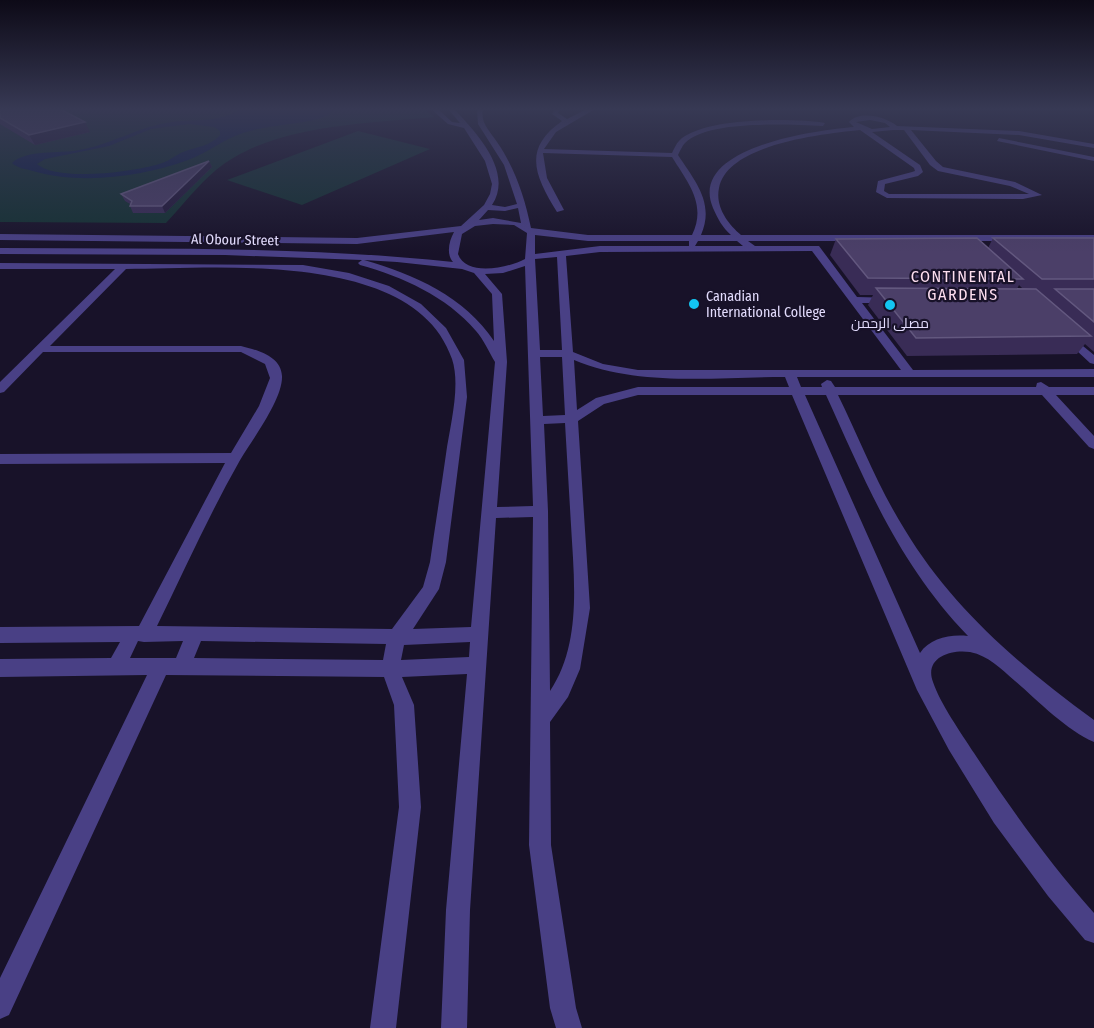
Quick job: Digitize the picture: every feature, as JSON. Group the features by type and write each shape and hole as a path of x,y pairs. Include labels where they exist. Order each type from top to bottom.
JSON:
{"street":[{"path":"454,1028 458,910 501,362 497,294 472,268 454,257 455,235 487,207 495,193 496,181 493,169 486,157"},
{"path":"502,157 509,167 529,230 539,420 541,511 540,845 563,1008 569,1028"},
{"path":"540,157 541,172 560,210"},
{"path":"675,157 700,195 702,219 690,249"},
{"path":"742,157 716,175 712,195 722,219 739,238 752,248"},
{"path":"902,157 910,163 917,167 919,172 881,183 880,192 887,196 907,198 1038,195 1012,184 955,173 933,163 910,163"},
{"path":"928,157 933,163"},
{"path":"686,172 702,176"},
{"path":"700,195 712,195"},
{"path":"487,207 505,209 522,206"},
{"path":"466,226 501,221 529,230 573,237 1094,238"},
{"name":"Al Obour Street","path":"0,237 407,243 466,226"},
{"path":"397,259 407,243"},
{"path":"472,268 504,270 520,265 531,258 561,252 600,249 1094,247"},
{"path":"815,248 909,373"},
{"name":"Al Obour Street","path":"0,251 225,252 337,256 397,259 472,268"},
{"path":"541,718 561,691 573,662 583,596 561,252"},
{"path":"337,256 379,267 418,283 452,303 480,329 501,362"},
{"path":"0,266 291,268 346,275 385,288 417,306 442,330 458,360 461,397 438,562 431,589 418,610 396,637 390,669 404,705 409,759 410,807 383,1028"},
{"path":"0,389 123,266"},
{"path":"854,300 900,300"},
{"path":"1061,330 1094,361"},
{"path":"40,349 240,349 260,355 272,365 276,379 270,396 138,634 116,667"},
{"path":"536,353 568,354 600,367 638,374 1094,373"},
{"path":"822,373 887,512 901,537 953,608 992,651 1094,732"},
{"path":"1029,373 1094,444"},
{"path":"789,374 924,684 956,743 1002,815 1056,888 1094,931"},
{"path":"539,420 573,419 600,401 638,391 1094,391"},
{"path":"0,459 235,458"},
{"path":"488,513 541,511"},
{"path":"0,1006 171,666 195,633"},
{"path":"0,635 195,633 396,637 480,634"},
{"path":"924,684 921,666 930,652 946,644 968,644 992,651"},
{"path":"0,668 171,666 390,669 477,665"}],"green space":[{"path":"0,157 236,157 216,170 166,223 0,222"},
{"path":"289,157 412,157 302,205 227,180"}],"water":[{"path":"55,157 37,164 61,173 96,174 147,167 174,157 195,157 151,171 91,178 71,178 33,171 12,163 18,159"}],"building":[{"path":"209,161 162,206 130,206 132,201 121,194"},
{"path":"977,238 1023,279 868,278 836,239"},
{"path":"993,238 1094,238 1094,279 1042,279"},
{"path":"876,288 1036,289 1091,336 916,338"},
{"path":"1055,289 1094,289 1094,322"}],"place":[{"name":"Canadian International College","path":"694,304"},
{"name":"مصلى الرحمن","path":"890,305"}],"district":[{"name":"CONTINENTAL GARDENS","path":"963,285"}]}
